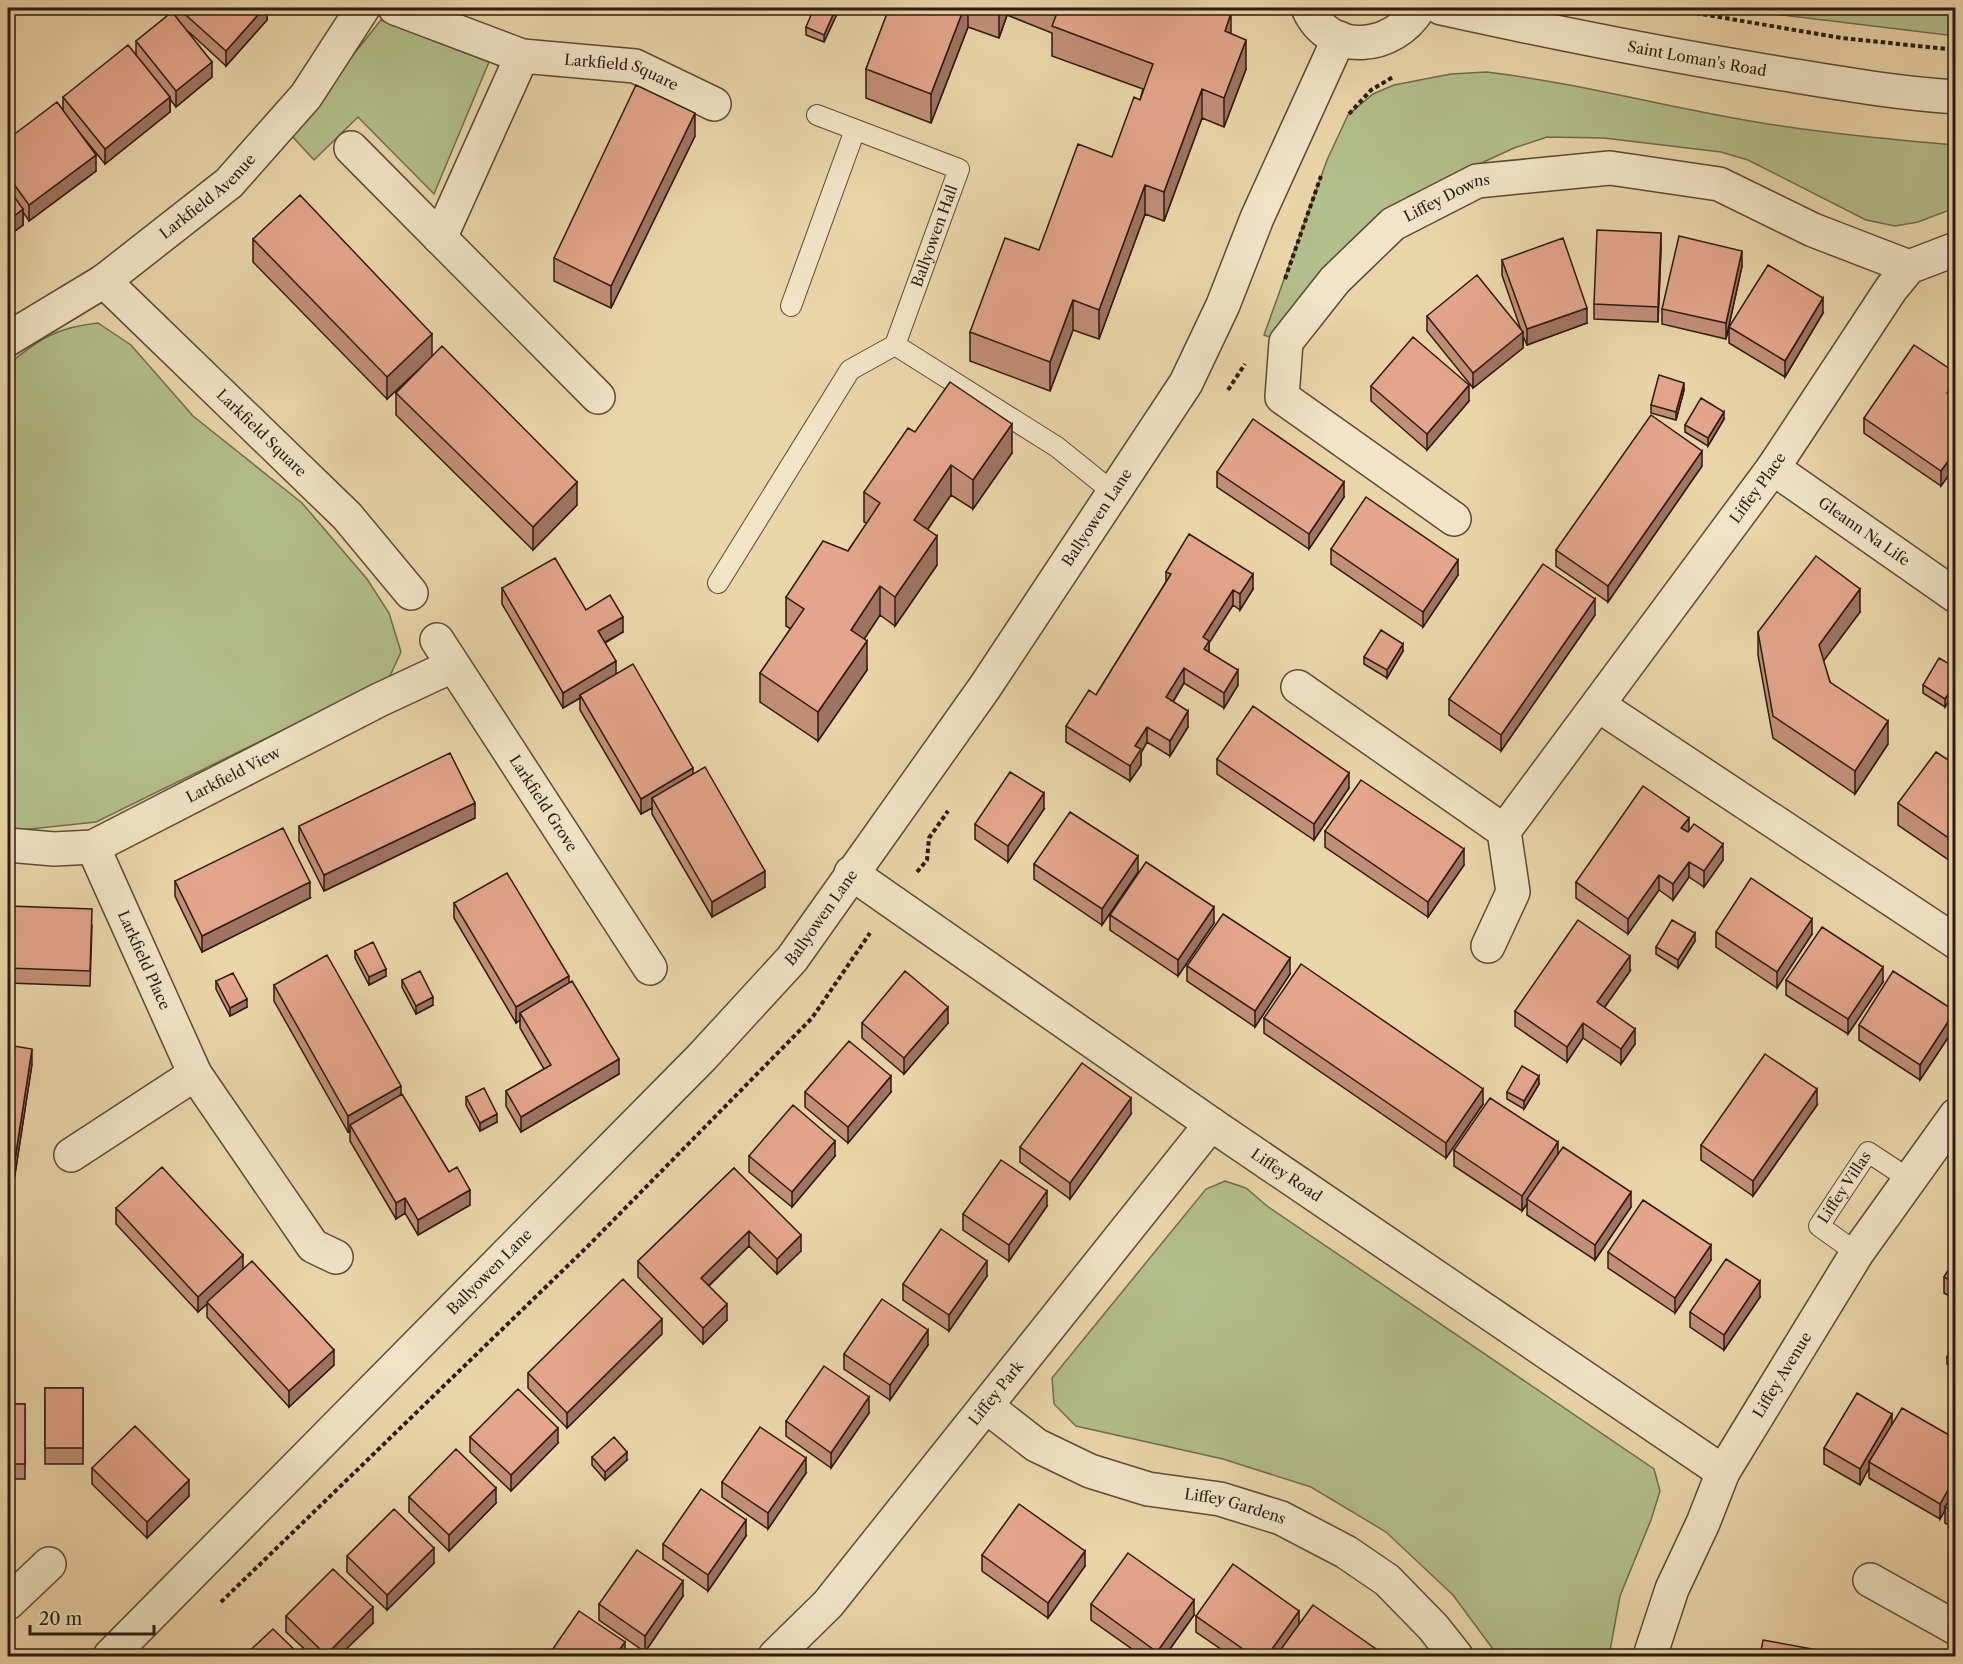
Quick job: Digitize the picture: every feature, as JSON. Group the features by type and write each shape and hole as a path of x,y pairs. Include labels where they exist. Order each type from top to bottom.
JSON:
{"street":[{"name":"Larkfield Avenue","path":"8,339 105,281 229,183 306,96 363,8"},
{"name":"Larkfield Square","path":"395,8 522,56 635,66 714,104"},
{"path":"1308,8 1322,27 1339,38 1358,43 1378,42 1397,33 1412,20 1419,8"},
{"name":"Saint Loman's Road","path":"1441,8 1706,61 1904,93 1956,97"},
{"name":"Ballyowen Lane","path":"110,1656 702,1057 792,959 985,687 1186,383 1223,305 1257,218 1339,38"},
{"path":"440,238 522,56"},
{"path":"351,148 598,397"},
{"name":"Liffey Downs","path":"1454,519 1282,397 1286,342 1335,280 1393,224 1477,181 1610,168 1719,184 1813,230 1909,267"},
{"path":"1909,267 1956,249"},
{"name":"Liffey Place","path":"1504,831 1773,468 1891,289 1909,267"},
{"name":"Larkfield Square","path":"105,281 347,516 411,593"},
{"name":"Gleann Na Life","path":"1773,468 1956,596"},
{"name":"Larkfield View","path":"8,845 54,849 93,847 444,653"},
{"name":"Larkfield Grove","path":"444,653 650,968"},
{"path":"1298,687 1504,831 1513,892 1488,946"},
{"path":"1598,705 1956,942"},
{"name":"Larkfield Place","path":"93,847 195,1074 313,1246 336,1257"},
{"name":"Liffey Road","path":"851,873 1211,1124 1723,1472"},
{"path":"71,1155 195,1074"},
{"name":"Liffey Avenue","path":"1650,1656 1672,1589 1703,1523 1723,1472 1857,1253 1956,1115"},
{"name":"Liffey Park","path":"776,1656 828,1604 1211,1124"},
{"name":"Liffey Gardens","path":"986,1406 1036,1444 1090,1471 1148,1489 1220,1499 1281,1518 1346,1552 1387,1580 1433,1627 1456,1656"},
{"path":"8,1603 49,1564"},
{"path":"1870,1580 1956,1628"}],"lane":[{"name":"Ballyowen Hall","path":"817,115 960,169 896,345"},
{"path":"790,306 855,130"},
{"path":"718,583 850,370 896,345 1057,447 1114,493"},
{"name":"Liffey Villas","path":"1857,1253 1819,1226 1868,1152 1910,1179"}],"path":[{"path":"1666,8 1842,38 1956,50"},
{"path":"217,1606 586,1247 812,1018 871,932"}],"green space":[{"path":"1724,8 1955,8 1955,36"},
{"path":"381,20 489,62 434,194 358,117 314,160 290,134"},
{"path":"1487,72 1554,82 1781,126 1955,145 1955,208 1918,222 1895,226 1866,220 1748,160 1721,152 1604,138 1547,137 1514,148 1410,196 1384,212 1275,339 1264,335 1327,160 1348,115 1373,94 1394,85 1451,74"},
{"path":"98,323 131,345 193,416 302,503 367,579 389,613 401,652 389,678 96,822 21,830 8,829 8,365 49,336 71,328"},
{"path":"1225,1181 1246,1188 1267,1206 1654,1469 1660,1491 1651,1520 1620,1596 1609,1656 1498,1656 1453,1595 1386,1532 1311,1487 1223,1459 1076,1426 1054,1404 1052,1378 1206,1189"}],"building":[{"path":"178,8 264,8 226,51"},
{"path":"814,8 836,8 824,35 806,27"},
{"path":"889,8 964,8 931,94 866,69"},
{"path":"1059,8 1215,8 1231,13 1225,31 1246,40 1224,98 1202,89 1164,192 1145,185 1099,310 1073,300 1050,362 970,332 1005,238 1039,250 1078,144 1112,157 1134,97 1140,100 1153,64 1052,26"},
{"path":"172,12 212,62 176,91 136,41"},
{"path":"128,45 170,97 105,149 63,97"},
{"path":"636,85 695,113 611,286 554,258"},
{"path":"57,102 96,155 29,205 8,176 8,139"},
{"path":"8,188 23,209 8,221"},
{"path":"300,195 432,334 387,377 253,239"},
{"path":"1597,230 1661,233 1658,307 1594,304"},
{"path":"1679,236 1742,251 1726,323 1662,309"},
{"path":"1563,238 1587,308 1527,329 1502,260"},
{"path":"1768,265 1823,298 1785,361 1729,327"},
{"path":"1477,275 1523,332 1473,373 1427,316"},
{"path":"1413,337 1469,385 1427,434 1371,386"},
{"path":"1914,345 1956,373 1956,381 1947,393 1956,398 1956,450 1941,471 1864,418"},
{"path":"442,346 577,482 533,527 396,393"},
{"path":"1659,375 1684,383 1676,412 1651,405"},
{"path":"950,382 1012,424 973,480 951,465 914,520 937,536 895,597 880,586 851,630 867,641 818,712 760,673 804,609 786,597 823,541 848,551 880,503 864,492 908,428 915,432"},
{"path":"1701,398 1724,412 1708,438 1685,425"},
{"path":"1651,415 1702,451 1608,586 1556,550"},
{"path":"1253,419 1344,482 1309,534 1217,472"},
{"path":"1956,466 1956,479 1950,475"},
{"path":"1366,497 1458,560 1423,612 1331,549"},
{"path":"1189,534 1253,574 1240,594 1233,590 1203,637 1209,641 1204,649 1238,670 1224,693 1184,668 1166,697 1188,711 1170,741 1147,727 1135,746 1141,749 1130,766 1066,726 1089,690 1096,695 1171,574 1166,572"},
{"path":"1816,556 1860,589 1819,645 1830,682 1888,721 1855,771 1773,716 1758,632"},
{"path":"555,558 586,610 610,595 623,617 598,631 616,661 563,693 502,588"},
{"path":"1543,564 1595,599 1501,735 1449,699"},
{"path":"1381,630 1403,644 1387,670 1364,657"},
{"path":"1939,658 1956,668 1956,682 1945,699 1923,685"},
{"path":"633,664 693,768 641,799 580,695"},
{"path":"1253,706 1349,773 1314,824 1217,759"},
{"path":"1936,752 1956,765 1956,843 1898,803"},
{"path":"450,753 475,803 324,875 299,826"},
{"path":"705,767 765,871 712,902 652,798"},
{"path":"1010,772 1044,793 1008,846 975,824"},
{"path":"1361,780 1464,849 1428,902 1325,831"},
{"path":"1643,786 1689,818 1681,828 1688,832 1694,824 1723,844 1704,871 1689,862 1673,884 1659,875 1628,919 1576,882"},
{"path":"1070,812 1138,856 1102,909 1034,864"},
{"path":"283,828 310,882 202,936 175,881"},
{"path":"1146,862 1214,907 1178,960 1110,915"},
{"path":"507,873 569,976 516,1007 454,903"},
{"path":"1751,878 1812,919 1777,972 1716,932"},
{"path":"8,906 92,909 90,971 8,968"},
{"path":"1223,914 1290,958 1255,1011 1187,966"},
{"path":"1578,920 1630,956 1597,1002 1635,1029 1621,1049 1583,1023 1567,1047 1515,1011"},
{"path":"1672,920 1695,933 1678,960 1656,947"},
{"path":"1822,927 1883,967 1848,1019 1786,980"},
{"path":"373,942 386,969 369,977 355,951"},
{"path":"327,955 401,1086 348,1116 274,985"},
{"path":"1301,964 1483,1089 1446,1143 1264,1018"},
{"path":"420,971 433,997 416,1006 402,980"},
{"path":"905,971 948,1007 904,1058 862,1023"},
{"path":"1893,971 1955,1011 1920,1065 1859,1025"},
{"path":"233,973 247,999 230,1008 216,981"},
{"path":"572,981 619,1059 521,1117 506,1091 551,1065 520,1013"},
{"path":"849,1041 891,1076 848,1127 805,1092"},
{"path":"8,1045 32,1049 9,1198 8,1198"},
{"path":"1765,1054 1817,1089 1753,1181 1701,1145"},
{"path":"1082,1063 1131,1098 1070,1183 1020,1147"},
{"path":"1522,1066 1539,1076 1524,1101 1507,1092"},
{"path":"484,1088 497,1114 480,1123 466,1097"},
{"path":"402,1094 449,1172 457,1167 470,1190 418,1220 405,1198 396,1203 350,1125"},
{"path":"1490,1098 1558,1142 1522,1196 1454,1150"},
{"path":"793,1105 835,1141 792,1192 749,1156"},
{"path":"1563,1147 1631,1192 1595,1245 1527,1199"},
{"path":"1001,1160 1047,1191 1009,1245 963,1214"},
{"path":"162,1167 243,1255 198,1297 116,1208"},
{"path":"734,1168 801,1235 777,1259 749,1231 701,1278 727,1304 703,1328 638,1261"},
{"path":"1643,1200 1711,1245 1675,1298 1608,1252"},
{"path":"941,1229 987,1261 949,1315 903,1284"},
{"path":"1956,1258 1956,1284 1944,1277"},
{"path":"1726,1259 1760,1281 1724,1335 1690,1312"},
{"path":"252,1261 334,1350 289,1391 207,1302"},
{"path":"623,1279 662,1319 567,1413 528,1373"},
{"path":"882,1299 928,1330 890,1385 844,1354"},
{"path":"1956,1343 1956,1361 1947,1357"},
{"path":"824,1366 869,1397 831,1453 786,1421"},
{"path":"45,1388 83,1388 83,1448 45,1448"},
{"path":"518,1389 558,1428 511,1475 470,1437"},
{"path":"1857,1393 1892,1414 1860,1469 1824,1448"},
{"path":"8,1404 25,1404 25,1464 8,1464"},
{"path":"1902,1408 1956,1439 1956,1476 1940,1504 1869,1462"},
{"path":"135,1426 189,1480 147,1522 92,1468"},
{"path":"760,1427 806,1458 768,1513 722,1482"},
{"path":"614,1437 627,1452 605,1472 592,1457"},
{"path":"456,1449 496,1488 449,1535 409,1497"},
{"path":"701,1489 746,1520 708,1575 663,1544"},
{"path":"1956,1490 1956,1513 1945,1507"},
{"path":"1019,1504 1085,1551 1048,1603 982,1555"},
{"path":"394,1509 434,1548 387,1595 347,1556"},
{"path":"637,1550 683,1581 645,1636 599,1604"},
{"path":"1128,1553 1194,1600 1157,1652 1091,1604"},
{"path":"1233,1564 1299,1611 1267,1656 1253,1656 1196,1616"},
{"path":"333,1569 373,1607 326,1655 286,1616"},
{"path":"1313,1605 1379,1651 1376,1656 1276,1656"},
{"path":"579,1611 625,1642 615,1656 548,1656"},
{"path":"273,1629 301,1656 244,1656"},
{"path":"1763,1640 1818,1650 1817,1656 1760,1656"}]}
